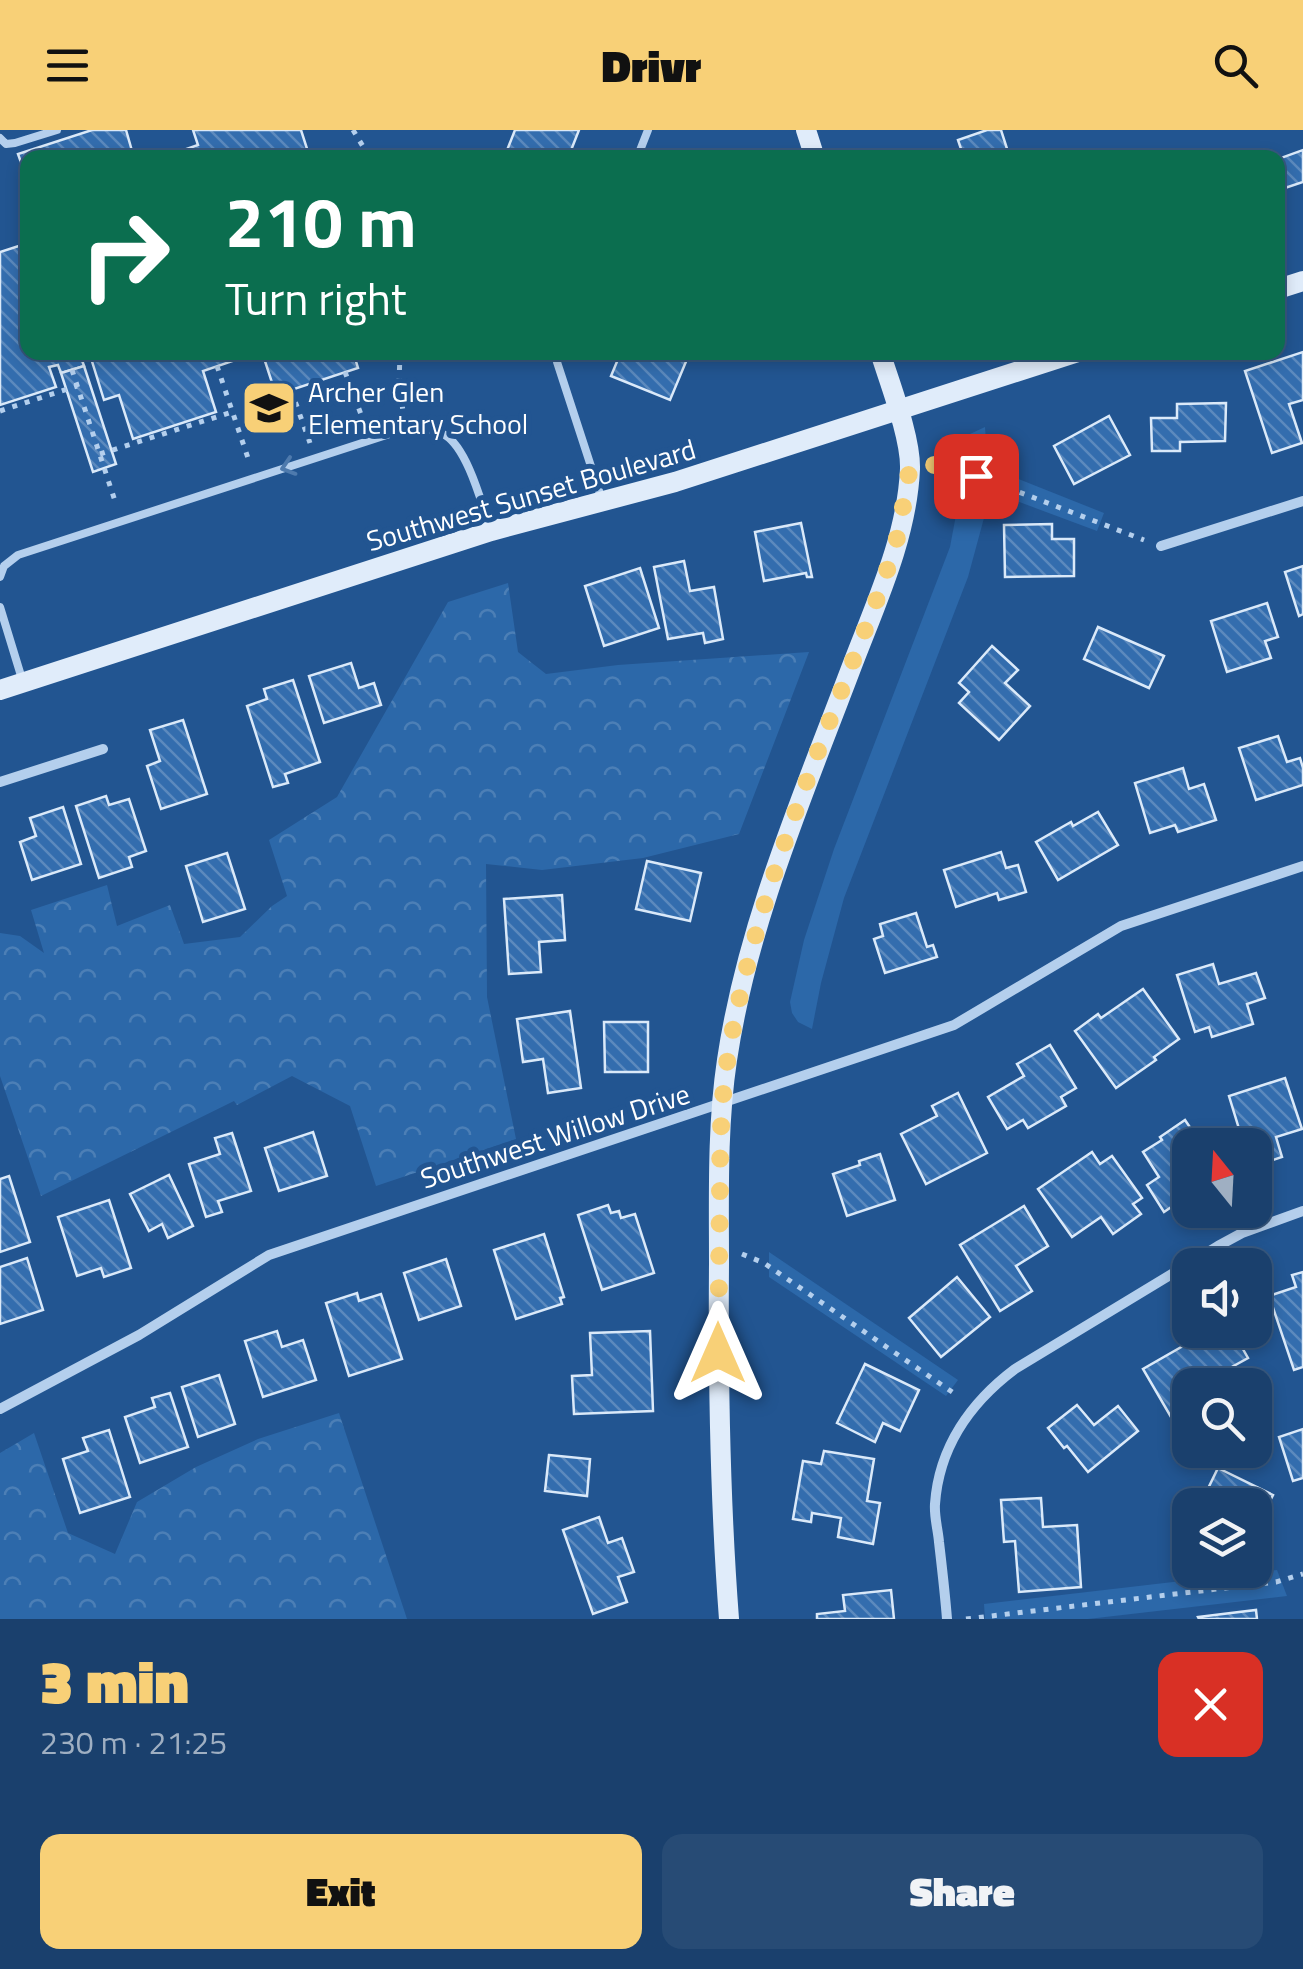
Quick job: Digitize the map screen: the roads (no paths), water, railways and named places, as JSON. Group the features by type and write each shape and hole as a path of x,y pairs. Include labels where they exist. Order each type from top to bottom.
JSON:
{"street":[{"path":"729,1619 718,1387 722,1104 727,1061 759,922 898,535 910,455 882,360"},
{"name":"Southwest Sunset Boulevard","path":"0,690 491,531 675,482 1054,360"},
{"path":"1161,546 1303,501"},
{"path":"0,782 103,749"},
{"name":"Southwest Willow Drive","path":"0,1409 139,1335 269,1255 954,1025 1121,926 1303,866"},
{"path":"948,1619 935,1506 950,1445 972,1407 1015,1369 1218,1246 1242,1232 1303,1211"}],"lane":[{"path":"0,138 6,144 15,143 57,130"},
{"path":"556,360 602,502"},
{"path":"0,577 4,566 18,555 405,429 425,428 455,443 491,531"},
{"path":"0,607 23,683"}],"place":[{"name":"Archer Glen Elementary School","path":"269,408"}]}
